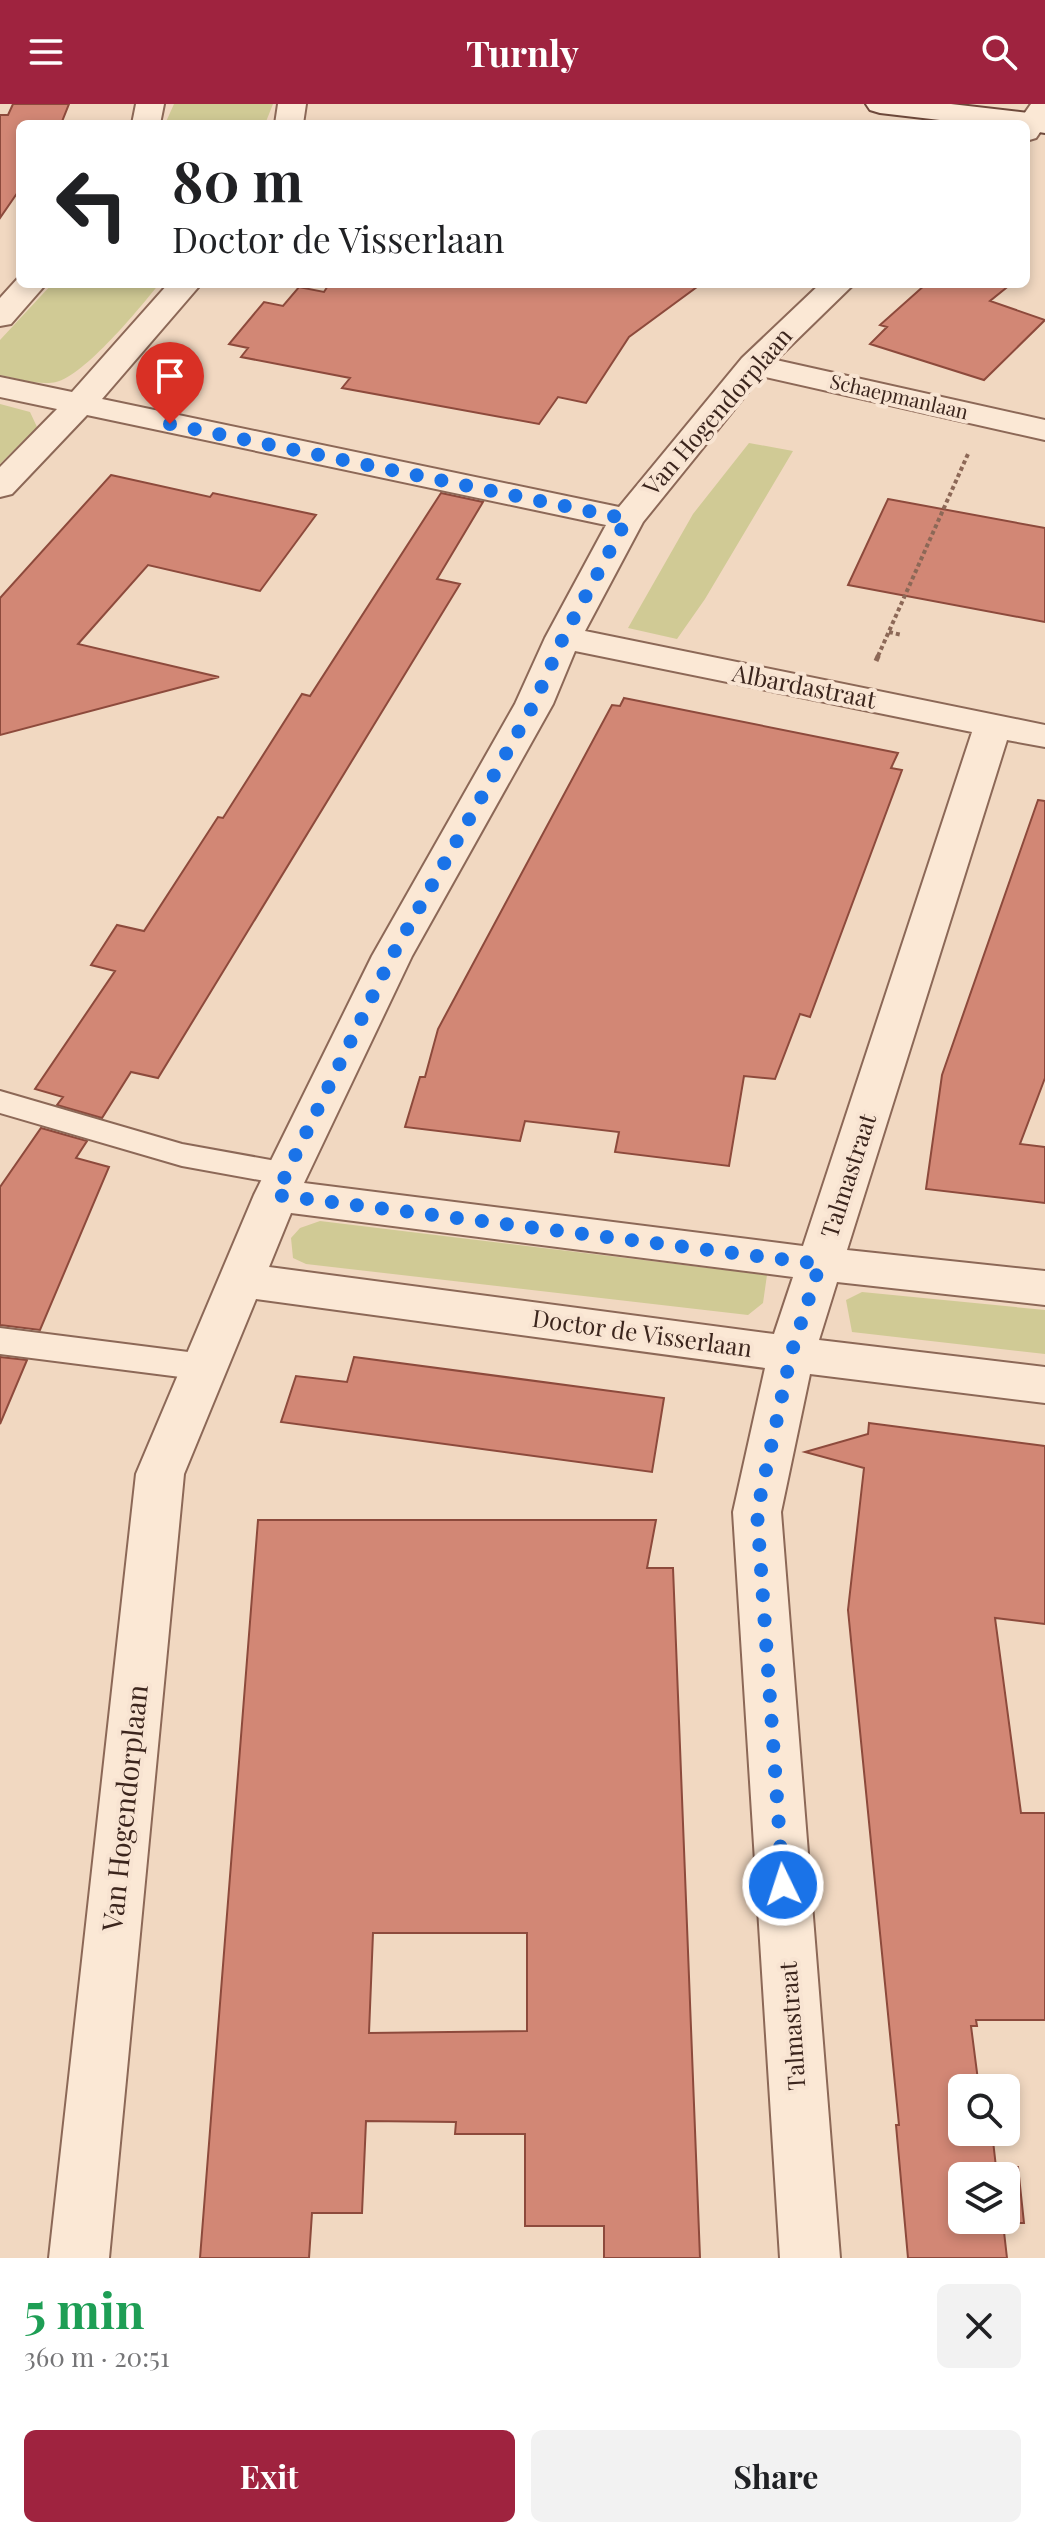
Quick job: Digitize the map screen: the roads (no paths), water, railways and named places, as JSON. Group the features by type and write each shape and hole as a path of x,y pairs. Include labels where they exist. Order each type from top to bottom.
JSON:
{"street":[{"path":"880,104 1029,120"},
{"path":"0,487 79,405 181,288"},
{"name":"Van Hogendorplaan","path":"79,2258 160,1474 239,1280 392,956 534,704 563,638 627,519 753,365 834,288"},
{"name":"Schaepmanlaan","path":"753,365 1045,430"},
{"path":"0,387 627,519"},
{"name":"Albardastraat","path":"563,638 1045,736"},
{"name":"Talmastraat","path":"810,2258 757,1512 791,1354 993,725"},
{"path":"282,1184 820,1264 1045,1288"},
{"name":"Doctor de Visserlaan","path":"239,1280 1045,1385"}],"lane":[{"path":"0,1102 282,1184"},
{"path":"0,1341 204,1367"}]}
